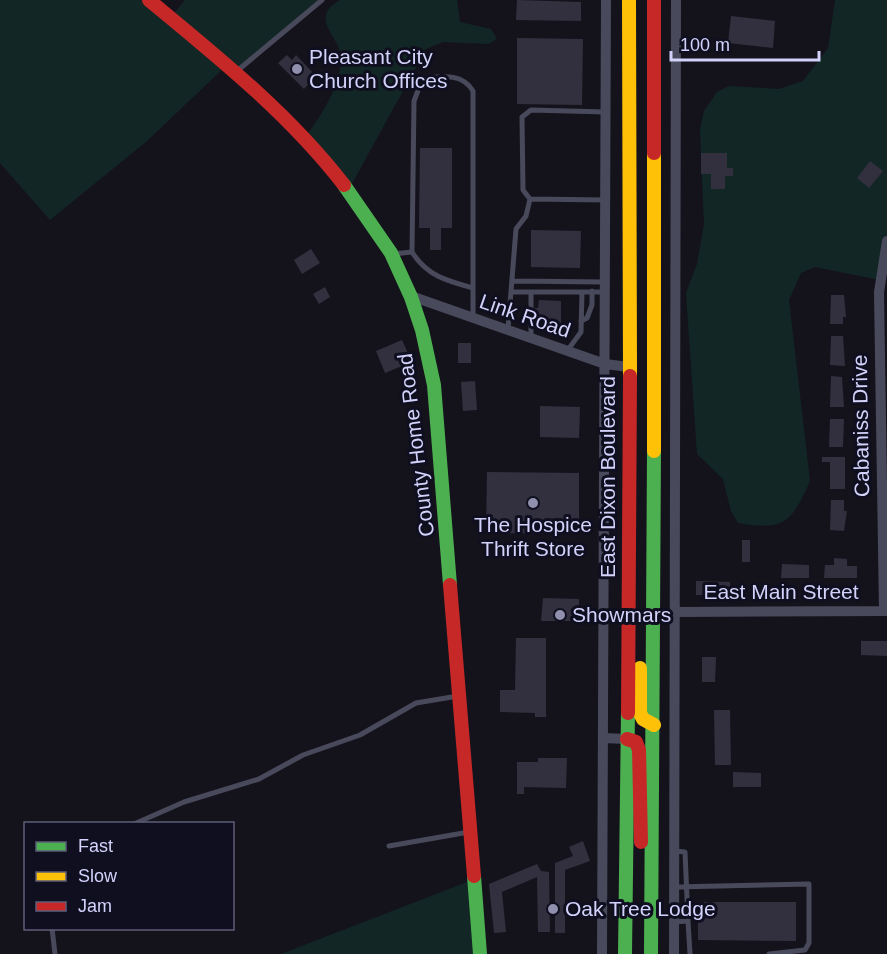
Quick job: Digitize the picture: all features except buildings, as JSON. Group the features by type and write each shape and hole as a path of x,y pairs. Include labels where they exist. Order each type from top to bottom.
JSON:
{"main road":[{"name":"County Home Road","path":"148,0 236,72 286,118 339,180 391,255 411,296 423,333 434,385 480,954"},
{"name":"East Dixon Boulevard","path":"625,954 630,574 629,0"},
{"path":"642,0 642,74 654,103"},
{"path":"651,954 654,725 654,0"},
{"path":"630,574 638,603 640,623 640,713 643,719 654,725"},
{"path":"627,739 636,742 639,750 642,859 651,897"}],"street":[{"name":"East Dixon Boulevard","path":"602,954 606,0"},
{"path":"674,954 676,0"},
{"name":"Cabaniss Drive","path":"885,611 879,292 887,241"},
{"name":"Link Road","path":"411,296 605,364 629,367"},
{"name":"East Main Street","path":"675,612 885,611"},
{"path":"654,725 675,726"},
{"path":"603,738 627,739"}],"lane":[{"path":"236,72 322,0"},
{"path":"473,288 444,280 427,272 412,252 414,101 419,88 428,78 459,79 468,83 473,91 473,288 473,319"},
{"path":"530,199 523,190 524,115 531,110 606,112"},
{"path":"530,199 606,200"},
{"path":"508,331 516,229 526,216 530,199"},
{"path":"391,255 412,252"},
{"path":"513,281 605,286"},
{"path":"511,292 582,292 605,286"},
{"path":"581,321 587,318 592,305 592,291"},
{"path":"531,292 531,308"},
{"path":"567,351 581,332 582,292"},
{"path":"531,321 531,339"},
{"path":"139,822 194,798 259,779 303,755 360,735 416,703 460,696"},
{"path":"389,846 471,832"},
{"path":"674,851 685,852 689,886 690,954"},
{"path":"674,887 809,884 809,943 805,950 769,954"},
{"path":"674,922 688,921"},
{"path":"52,930 55,954"}],"green space":[{"path":"0,0 149,0 170,18 185,0 322,0 236,72 227,65 147,141 50,220 0,163"},
{"path":"340,0 457,0 460,22 491,29 497,39 488,44 443,42 426,49 348,191 304,139 328,102 340,71 340,52 326,22 326,15 330,7"},
{"path":"835,0 887,0 887,241 880,280 815,267 801,273 789,300 810,481 797,506 784,521 766,526 738,523 731,511 723,479 697,454 686,293 697,264 704,224 700,129 704,111 717,92 729,86 779,89 803,81 828,48"},
{"path":"475,879 480,954 281,954"}],"traffic: fast":[{"path":"344,185 391,253 411,297 422,330 434,385 450,585"},
{"path":"651,954 654,451"},
{"path":"625,954 628,713"},
{"path":"474,876 480,954"}],"traffic: slow":[{"path":"629,0 630,376"},
{"path":"654,153 654,451"},
{"path":"640,668 640,713 643,719 654,725"}],"traffic: jam":[{"path":"149,0 252,87 300,134 344,185"},
{"path":"654,0 654,153"},
{"path":"628,713 630,376"},
{"path":"450,585 474,876"},
{"path":"627,739 636,742 639,750 641,842"}],"place":[{"name":"Pleasant City Church Offices","path":"297,69"},
{"name":"The Hospice Thrift Store","path":"533,503"},
{"name":"Showmars","path":"560,615"},
{"name":"Oak Tree Lodge","path":"553,909"}]}
